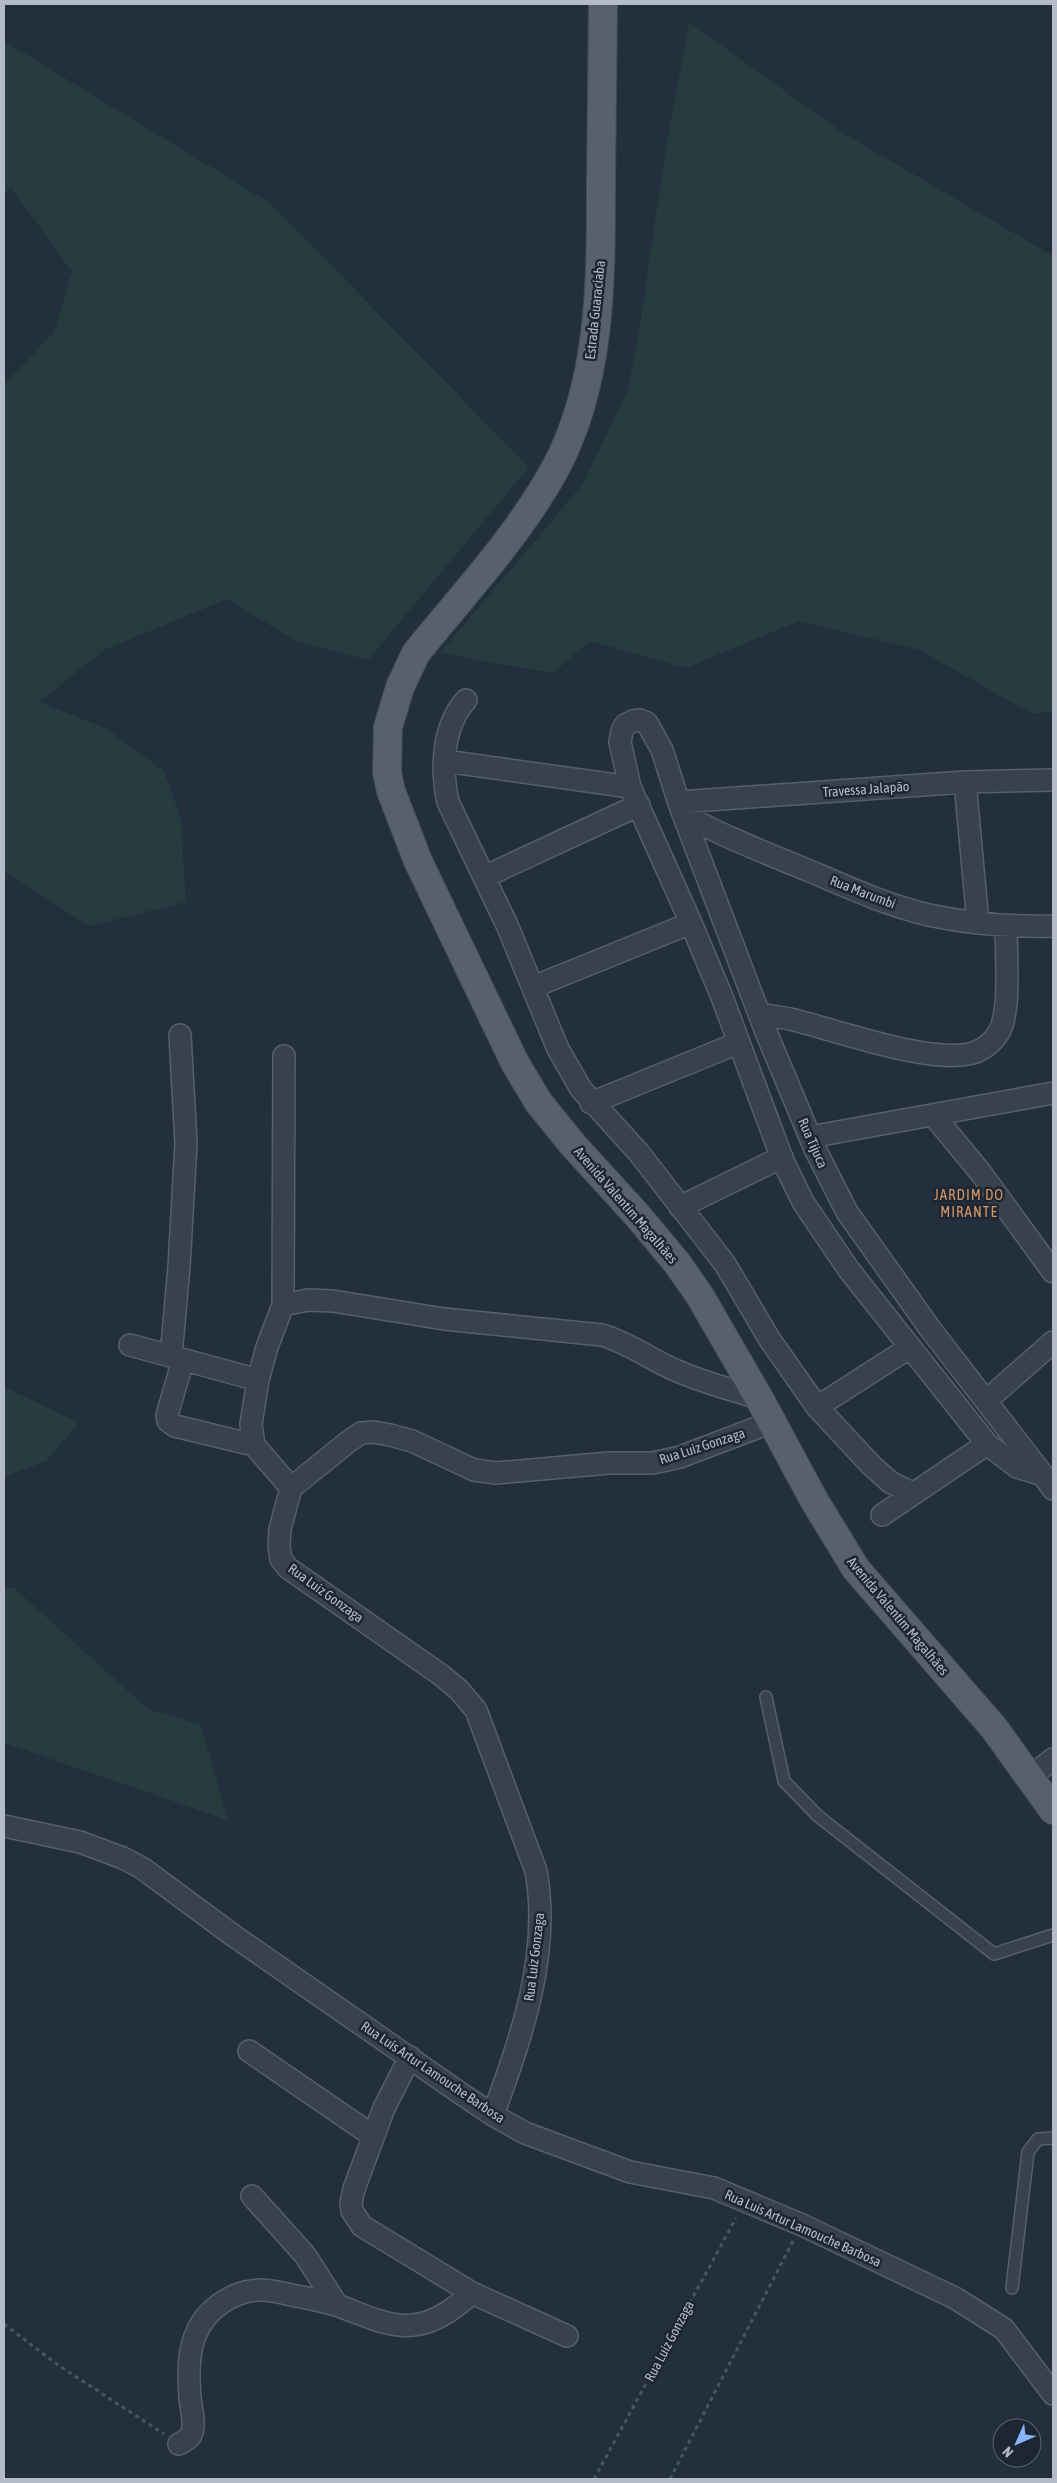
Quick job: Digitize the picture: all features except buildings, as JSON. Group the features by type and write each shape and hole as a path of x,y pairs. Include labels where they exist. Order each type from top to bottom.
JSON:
{"main road":[{"name":"Estrada Guaraciaba","path":"416,653 529,511 555,469 577,418 594,344 600,255 604,4"},
{"name":"Avenida Valentim Magalhães","path":"416,653 407,669 388,727 386,753 387,773 391,792 418,861 515,1063 539,1103 574,1146 638,1215 677,1263 700,1296 759,1398 814,1500 856,1569 994,1728 1031,1776 1053,1810"}],"street":[{"path":"466,700 456,711 450,723 444,783 448,802 484,878 569,1071 592,1103 639,1153 726,1264 770,1340 817,1407 871,1465 890,1482 912,1493"},
{"name":"Rua Tijuca","path":"635,796 620,742 625,725 640,720 647,723 662,750 681,808 760,1014 810,1137 847,1212 931,1330 1048,1482"},
{"path":"445,761 635,796"},
{"name":"Travessa Jalapão","path":"681,808 965,782 1053,780"},
{"path":"965,782 978,923"},
{"path":"484,878 635,796"},
{"path":"635,796 691,923 782,1157 803,1202 827,1240 908,1348 962,1411 987,1444 1017,1467 1048,1482"},
{"name":"Rua Marumbi","path":"681,808 722,836 891,903 928,914 1006,927 1053,926"},
{"path":"532,987 691,923"},
{"path":"760,1014 789,1019 923,1053 959,1054 975,1052 990,1044 1000,1031 1005,1009 1006,927"},
{"path":"180,1035 186,1143 179,1267 177,1358 167,1415 168,1422 175,1426 254,1445"},
{"path":"592,1103 738,1043"},
{"path":"284,1056 282,1143 283,1305 267,1347 258,1380 250,1424 254,1445 291,1488"},
{"path":"810,1137 1053,1093"},
{"path":"934,1116 981,1173 1053,1272"},
{"path":"680,1207 782,1157"},
{"path":"283,1305 308,1300 333,1301 444,1319 602,1335 617,1339 674,1370 710,1384 759,1398"},
{"path":"986,1401 1053,1342"},
{"path":"130,1345 258,1380"},
{"path":"817,1407 908,1348"},
{"name":"Rua Luiz Gonzaga","path":"493,2115 517,2050 536,1957 540,1924 540,1895 536,1871 476,1710 459,1690 441,1675 288,1568 281,1558 280,1529 291,1488 361,1433 390,1435 412,1441 474,1470 496,1474 609,1463 653,1463 680,1457 772,1422"},
{"path":"882,1515 987,1444"},
{"path":"1031,1776 1053,1759"},
{"name":"Rua Luís Artur Lamouche Barbosa","path":"4,1826 80,1842 123,1858 142,1868 234,1936 493,2115 525,2132 630,2172 714,2188 802,2225 955,2298 987,2317 1004,2330 1053,2394"},
{"path":"249,2051 373,2136"},
{"path":"410,2057 384,2108 373,2136 351,2203 356,2220 390,2245 472,2293 567,2336"},
{"path":"252,2196 304,2255 337,2306"},
{"path":"179,2444 187,2440 193,2428 188,2370 198,2326 210,2313 235,2296 266,2288 337,2306 394,2324 412,2325 435,2319 454,2308 472,2293"}],"lane":[{"path":"766,1697 784,1781 818,1816 994,1954 1053,1935"},
{"path":"1012,2288 1028,2152 1038,2138 1053,2138"}],"path":[{"name":"Rua Luiz Gonzaga","path":"594,2479 744,2202"},
{"path":"670,2479 802,2225"},
{"path":"4,2324 58,2365 179,2444"}],"green space":[{"path":"689,22 843,133 1053,256 1053,711 1032,714 920,650 799,621 686,668 590,641 553,673 440,653 583,484 628,389 639,331 666,147"},
{"path":"4,41 270,203 529,467 368,660 296,641 227,599 104,650 39,702 105,728 164,771 181,819 186,902 89,926 4,871 4,385 54,332 72,272 11,187 4,193"},
{"path":"4,1387 79,1423 46,1461 4,1477"},
{"path":"4,1588 14,1588 148,1709 201,1725 228,1820 4,1743"}],"district":[{"name":"JARDIM DO MIRANTE","path":"969,1204"}]}
